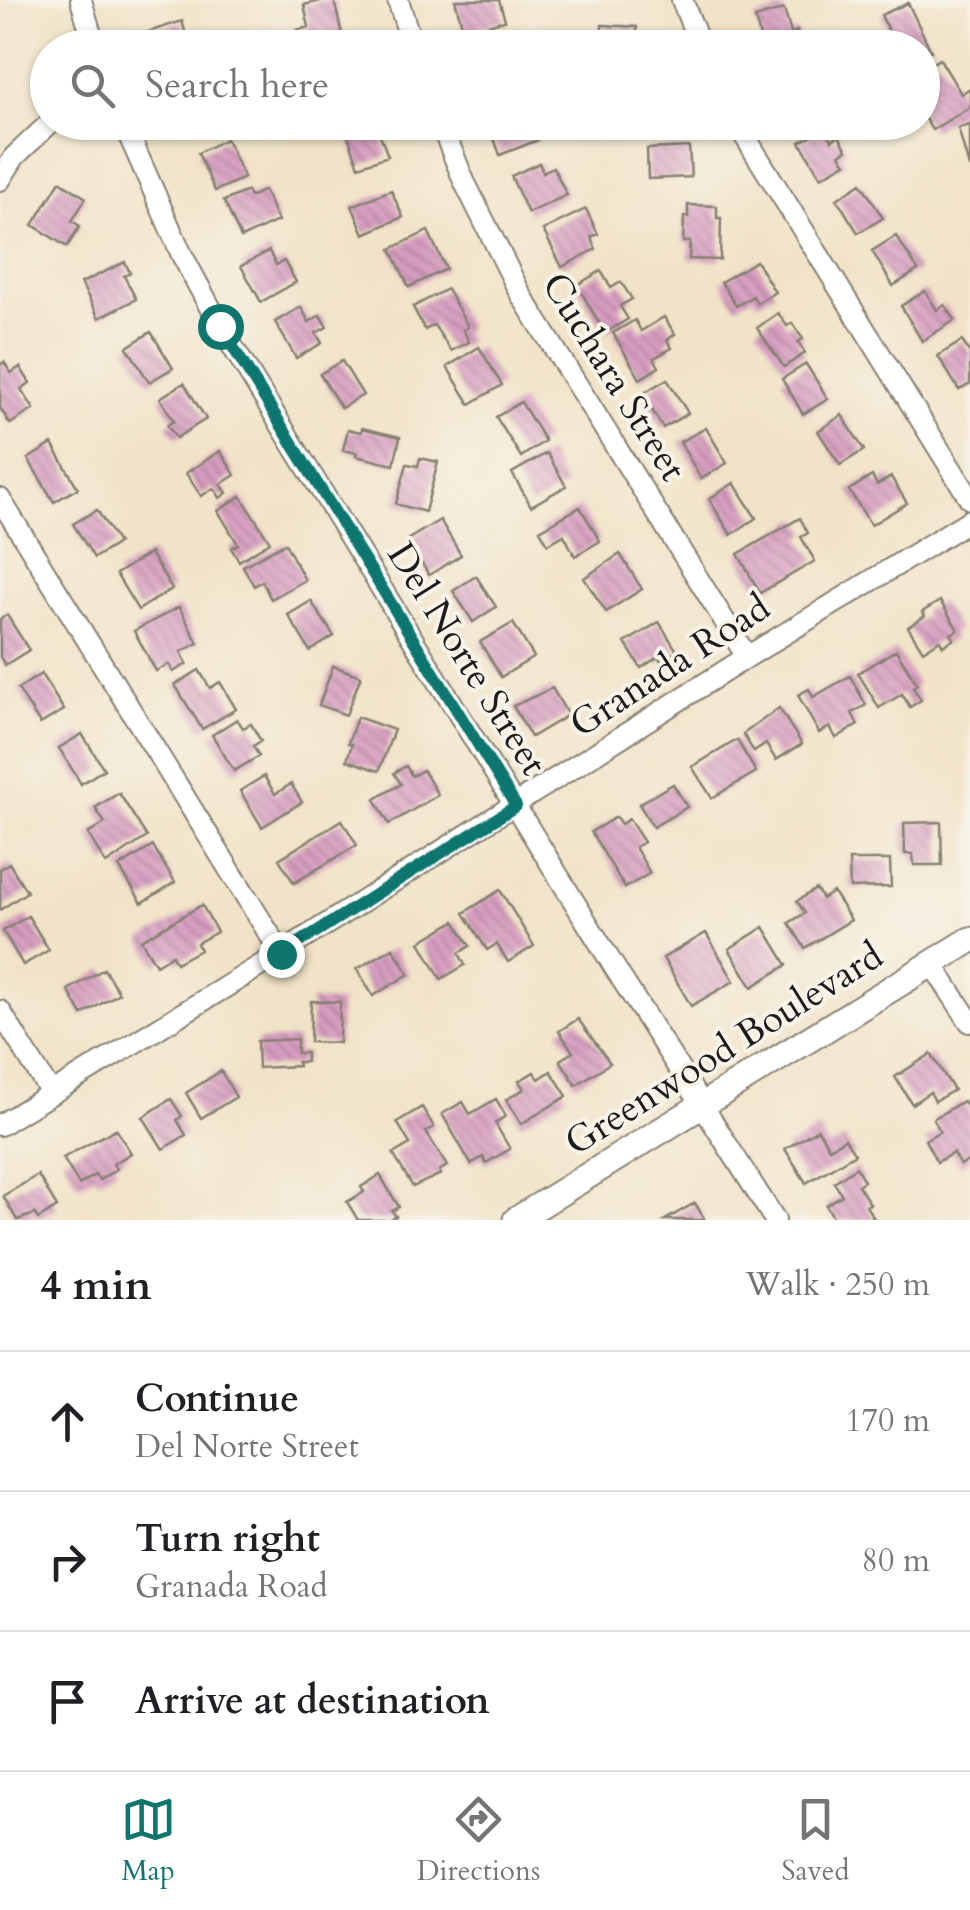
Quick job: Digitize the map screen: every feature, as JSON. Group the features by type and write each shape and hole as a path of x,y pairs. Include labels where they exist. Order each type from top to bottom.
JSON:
{"street":[{"path":"81,0 90,30"},
{"path":"398,0 407,30"},
{"path":"682,0 694,30"},
{"path":"0,180 15,156 32,140"},
{"name":"Del Norte Street","path":"131,140 182,255 220,326 775,1220"},
{"name":"Cuchara Street","path":"447,140 521,295 747,658"},
{"path":"747,140 970,499"},
{"path":"0,499 281,954"},
{"name":"Granada Road","path":"0,1125 281,954 970,520"},
{"name":"Greenwood Boulevard","path":"516,1220 970,940"},
{"path":"932,964 970,1022"},
{"path":"0,1010 51,1093"}],"building":[{"path":"334,0 341,30 297,30 309,27 304,5"},
{"path":"455,0 499,0 505,20 463,30"},
{"path":"908,3 921,30 888,30 881,15"},
{"path":"784,9 790,30 758,30 755,18"},
{"path":"182,21 185,30 154,30"},
{"path":"602,25 637,27 637,30 602,30"},
{"path":"940,59 961,94 970,88 970,107 940,125"},
{"path":"970,125 970,167 969,167 958,128"},
{"path":"226,140 244,178 215,191 198,153"},
{"path":"349,140 382,140 388,156 359,166"},
{"path":"495,140 538,140 500,155"},
{"path":"841,140 847,150 840,154 846,163 821,177 800,142"},
{"path":"689,147 691,177 648,179 647,149"},
{"path":"539,163 543,172 553,167 567,195 528,213 511,176"},
{"path":"60,181 86,198 72,221 80,226 67,247 33,225"},
{"path":"861,183 883,218 858,233 837,199"},
{"path":"264,190 278,221 241,238 224,201 247,191 250,197"},
{"path":"391,190 403,217 364,234 352,206"},
{"path":"688,205 717,206 717,218 721,218 720,260 689,259 690,242 683,242"},
{"path":"586,209 598,234 591,237 596,249 562,267 543,230"},
{"path":"428,231 446,269 409,287 391,249"},
{"path":"896,236 918,270 893,286 872,251"},
{"path":"269,251 276,265 284,261 296,282 261,302 241,266"},
{"path":"756,261 775,292 757,303 753,296 736,306 721,282"},
{"path":"125,262 130,273 124,276 136,299 99,318 81,283"},
{"path":"601,271 611,288 621,282 632,299 620,306 628,319 605,333 577,285"},
{"path":"447,289 468,327 463,330 469,342 451,351 434,325 425,330 413,307"},
{"path":"925,291 937,310 945,305 955,320 922,341 901,306"},
{"path":"301,307 309,322 320,315 327,327 316,333 322,343 296,358 275,322"},
{"path":"778,313 787,326 792,323 803,339 798,342 805,353 784,367 757,328"},
{"path":"664,317 675,334 667,340 672,348 654,358 659,367 640,379 613,333 635,320 641,331"},
{"path":"151,332 173,368 149,382 127,347"},
{"path":"962,341 970,353 970,384 959,390 938,356"},
{"path":"479,347 502,385 470,404 447,367"},
{"path":"342,361 363,395 341,408 320,374"},
{"path":"4,362 11,373 20,367 30,383 21,389 34,409 10,424 0,408 0,365"},
{"path":"806,364 828,399 803,414 782,379"},
{"path":"667,379 688,413 663,428 642,394"},
{"path":"184,383 206,419 176,438 167,425 174,421 160,398"},
{"path":"521,402 545,441 521,457 496,417"},
{"path":"842,415 864,450 840,465 818,431"},
{"path":"362,428 400,437 394,465 343,450 348,429 361,432"},
{"path":"706,428 727,463 701,479 680,442"},
{"path":"52,444 78,488 54,502 28,459"},
{"path":"220,451 235,475 221,484 227,493 220,498 214,488 201,496 186,473"},
{"path":"547,453 566,486 531,506 512,473"},
{"path":"420,458 438,462 425,512 396,504 407,464 418,466"},
{"path":"872,476 877,485 891,477 907,503 871,525 849,490"},
{"path":"734,483 756,518 731,535 709,499"},
{"path":"241,496 270,542 239,561 231,548 238,544 218,511"},
{"path":"580,507 600,541 575,556 564,535 548,544 540,530"},
{"path":"97,510 118,543 94,558 73,524"},
{"path":"800,518 808,533 801,537 815,561 760,593 738,554"},
{"path":"440,520 461,555 429,575 407,540"},
{"path":"285,543 305,580 271,599 262,581 254,586 243,566"},
{"path":"150,553 172,589 138,610 116,574"},
{"path":"620,554 642,589 606,612 584,578"},
{"path":"476,576 496,607 473,622 453,591"},
{"path":"311,601 334,636 310,651 288,615"},
{"path":"940,601 958,630 951,634 954,639 943,646 940,640 923,651 908,627"},
{"path":"179,607 198,643 181,652 187,664 173,672 169,664 156,671 134,631"},
{"path":"7,615 29,650 5,665 0,657 0,619"},
{"path":"659,622 677,651 641,668 625,643"},
{"path":"513,623 534,657 501,677 480,642"},
{"path":"896,650 917,684 913,687 921,700 910,707 902,694 879,708 858,673"},
{"path":"333,666 361,676 346,715 319,705"},
{"path":"199,670 210,688 220,682 236,709 202,729 175,685"},
{"path":"41,674 64,710 40,724 18,689"},
{"path":"850,676 866,705 852,713 858,725 836,738 830,727 819,733 798,695 809,689 813,697"},
{"path":"552,688 568,715 531,737 513,706"},
{"path":"779,708 802,744 776,760 766,744 754,752 743,734"},
{"path":"357,717 394,730 379,771 347,760"},
{"path":"237,719 243,728 251,724 261,741 253,746 259,756 234,771 212,735"},
{"path":"82,734 104,769 81,784 59,748"},
{"path":"737,740 756,772 712,798 692,767"},
{"path":"406,766 412,776 423,770 438,795 389,824 375,799 401,784 394,773"},
{"path":"264,776 275,794 291,784 302,802 262,827 240,791"},
{"path":"673,784 687,807 653,827 639,804"},
{"path":"119,793 147,837 106,864 88,834 105,823 95,808"},
{"path":"616,817 621,824 629,819 644,842 635,847 650,873 625,888 591,832"},
{"path":"342,820 357,845 294,883 279,859"},
{"path":"941,822 942,865 914,865 913,854 905,854 904,823"},
{"path":"153,846 175,882 142,903 119,867"},
{"path":"849,860 890,860 891,887 850,888"},
{"path":"9,863 27,892 0,910 0,869"},
{"path":"816,889 822,899 833,892 851,920 805,948 789,923 805,913 797,901"},
{"path":"500,890 534,946 508,962 497,944 487,950 464,913"},
{"path":"202,905 217,932 197,943 200,950 176,963 172,955 156,965 141,940"},
{"path":"28,916 49,950 23,965 3,931"},
{"path":"455,921 470,946 459,953 465,965 441,979 420,942"},
{"path":"764,927 787,965 752,987 729,949"},
{"path":"706,933 734,981 691,1006 663,958"},
{"path":"393,948 409,974 373,996 357,969"},
{"path":"104,969 119,993 82,1015 68,990"},
{"path":"311,1001 340,1002 339,1043 310,1042"},
{"path":"578,1019 610,1063 576,1085 560,1060 573,1052 559,1031"},
{"path":"297,1039 297,1053 306,1053 306,1062 258,1068 257,1041"},
{"path":"931,1054 954,1090 935,1101 930,1092 912,1104 895,1077"},
{"path":"221,1071 236,1097 201,1118 186,1093"},
{"path":"551,1071 567,1096 521,1124 506,1100 524,1089 519,1081 534,1072 539,1079"},
{"path":"171,1099 182,1116 177,1120 186,1135 163,1149 143,1117"},
{"path":"496,1099 506,1116 495,1123 510,1149 486,1163 483,1157 471,1164 442,1114 463,1102 470,1114"},
{"path":"963,1101 970,1112 970,1160 960,1165 953,1153 937,1162 925,1140 940,1131 933,1119"},
{"path":"422,1107 434,1127 426,1132 447,1166 439,1171 441,1174 413,1187 393,1154 410,1144 397,1122"},
{"path":"116,1129 131,1153 113,1164 117,1169 99,1180 95,1175 79,1185 63,1158"},
{"path":"818,1129 829,1148 845,1139 855,1154 806,1183 785,1149"},
{"path":"856,1167 864,1181 858,1185 875,1220 835,1220 826,1205 842,1195 834,1182"},
{"path":"38,1175 57,1207 38,1219 35,1214 17,1220 3,1196"},
{"path":"380,1175 399,1207 392,1211 396,1216 389,1220 358,1220 347,1202 364,1192 361,1187"},
{"path":"695,1203 705,1220 665,1220"}],"route":[{"path":"220,326 516,806 281,954"}]}
